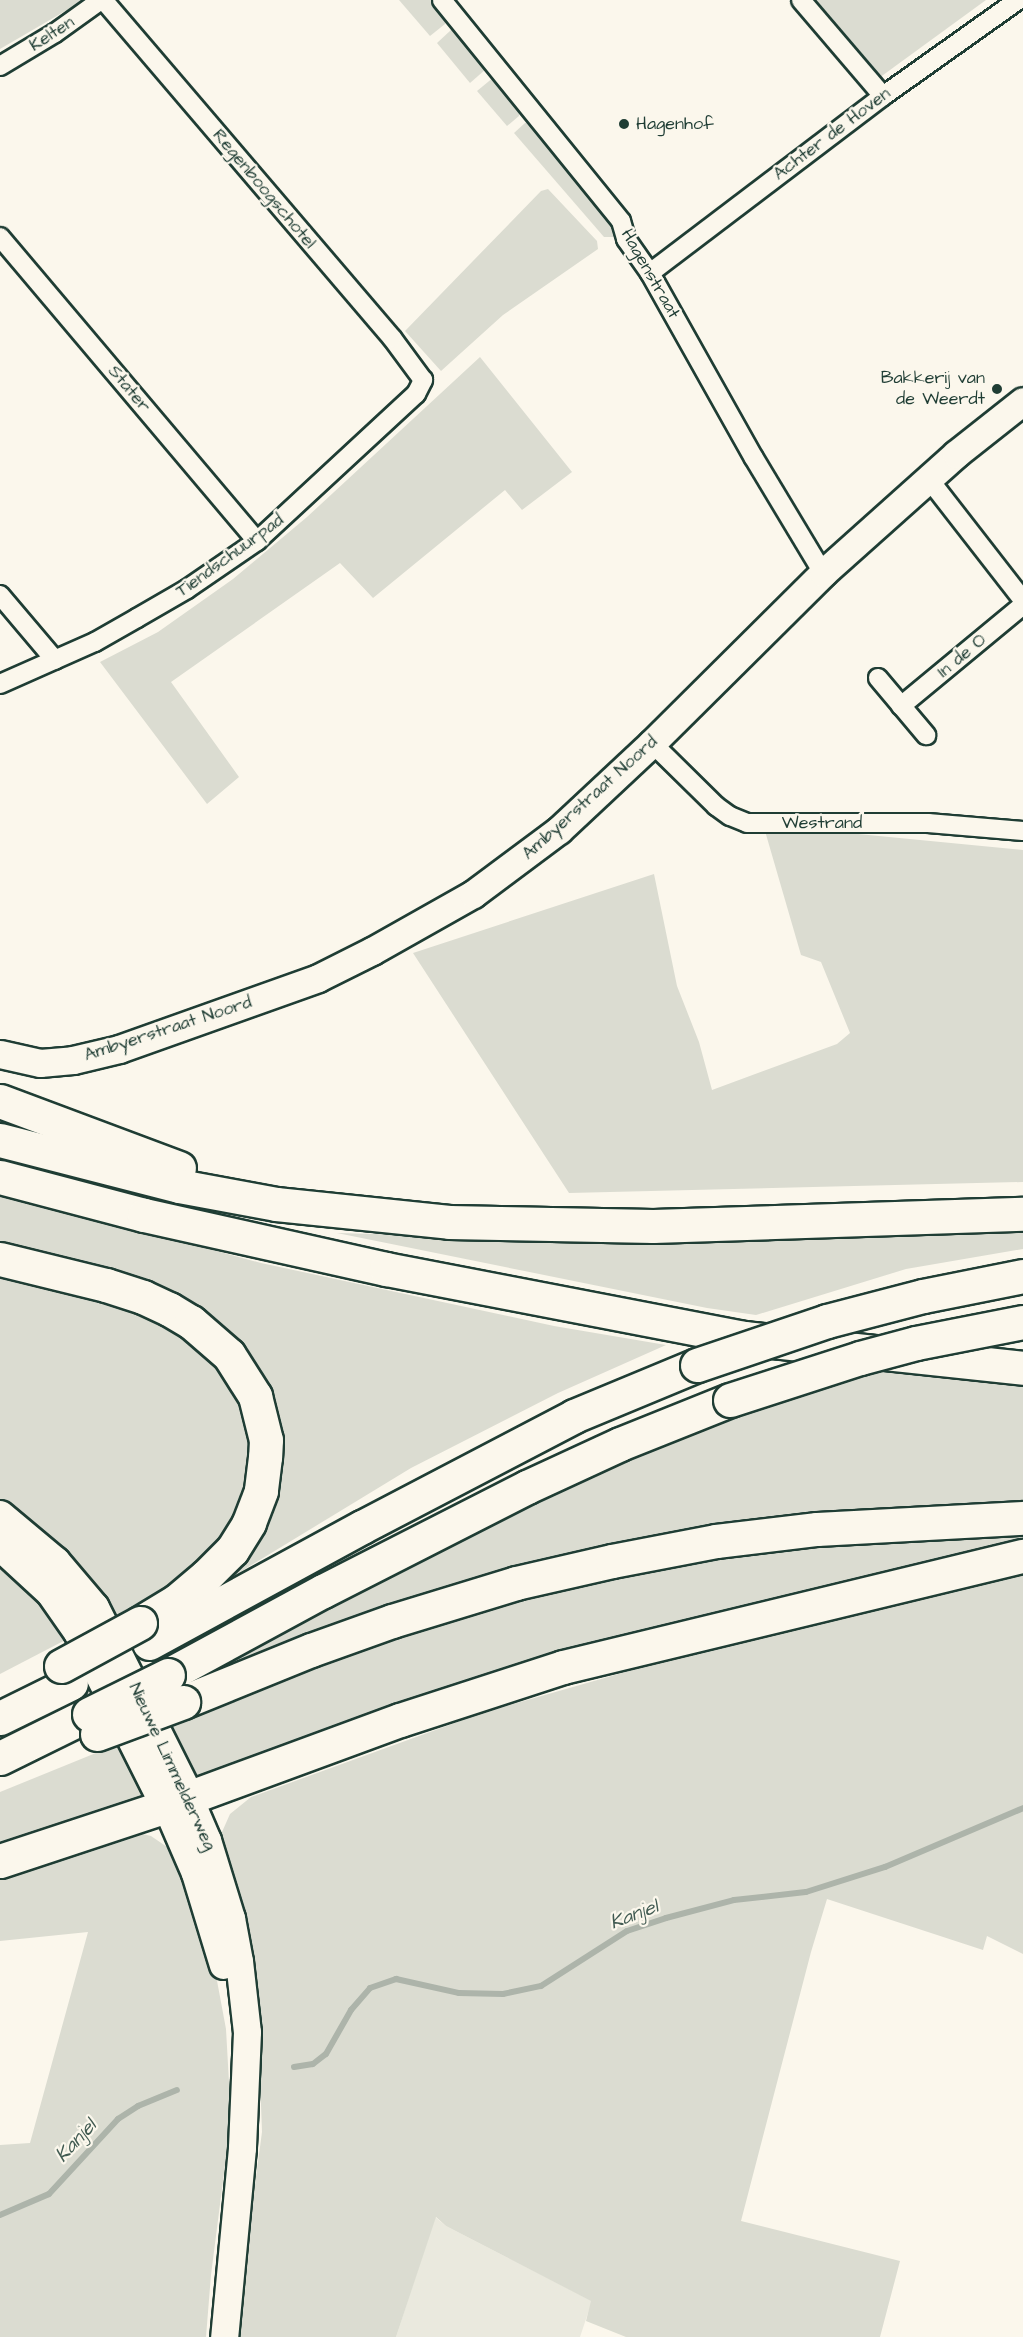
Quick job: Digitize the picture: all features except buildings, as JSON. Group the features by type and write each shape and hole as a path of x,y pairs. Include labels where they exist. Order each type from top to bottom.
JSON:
{"highway":[{"path":"0,1101 46,1120 170,1164 237,1196"},
{"path":"0,1140 179,1186 276,1204 359,1214 495,1225 653,1226 1023,1214"},
{"path":"0,1177 144,1215 386,1269 697,1327 744,1338 1023,1368"},
{"path":"0,1258 106,1285 143,1297 169,1309 191,1322 229,1355 255,1396 262,1416 266,1449 261,1491 249,1523 232,1550 144,1633"},
{"path":"0,1718 66,1674 144,1633 362,1527 574,1416 697,1365 827,1321 923,1296 1023,1276"},
{"path":"176,1688 323,1591 527,1487 620,1444 730,1400 872,1355 1023,1322"},
{"path":"697,1327 850,1340 1023,1347"},
{"path":"0,1758 44,1738 93,1724 176,1688 311,1650 392,1621 516,1583 612,1561 716,1542 817,1529 1023,1518"},
{"path":"0,1861 178,1802 389,1724 563,1667 1023,1556"},
{"path":"0,1697 66,1674"}],"main road":[{"name":"Nieuwe Limmelderweg","path":"0,1516 55,1562 94,1608 178,1802"},
{"name":"Nieuwe Limmelderweg","path":"0,1545 37,1578 73,1623 178,1802"}],"street":[{"name":"Kelten","path":"0,66 45,40 102,0"},
{"name":"Regenboogschotel","path":"102,0 392,338 423,380"},
{"name":"Hagenstraat","path":"442,0 621,221 626,239 650,273 754,458 823,573"},
{"path":"801,0 883,96"},
{"name":"Achter de Hoven","path":"650,273 883,96 1018,0"},
{"name":"Stater","path":"0,237 257,541"},
{"name":"Tiendschuurpad","path":"0,684 95,642 187,589 257,541 416,394 423,380"},
{"name":"Ambyerstraat Noord","path":"0,1054 40,1063 87,1057 242,1006 327,973 429,920 494,881 559,830 652,742 823,573 928,478 1023,400"},
{"path":"928,478 1023,600"},
{"path":"0,595 55,660"},
{"name":"In de O","path":"901,706 1023,605"},
{"path":"878,678 926,735"},
{"name":"Westrand","path":"652,742 716,806 730,816 747,822 928,823 1023,831"},
{"name":"Nieuwe Limmelderweg","path":"178,1802 221,1883 239,1961 247,2032 245,2100 224,2337"}],"shaded area":[{"path":"0,0 84,0 0,49"},
{"path":"399,0 435,0 447,19 445,24 430,36"},
{"path":"816,0 986,0 879,78"},
{"path":"456,29 486,69 470,83 437,43 451,30"},
{"path":"494,77 520,108 519,116 507,126 477,91"},
{"path":"530,122 615,229 614,237 604,237 514,133 525,123"},
{"path":"548,189 597,241 598,249 503,315 441,371 405,331 541,191"},
{"path":"480,357 572,472 522,510 505,490 373,598 340,563 171,682 239,777 207,804 100,662 158,632 233,579 307,517"},
{"path":"817,830 1023,850 1023,1182 569,1193 413,953 654,874 677,986 699,1042 712,1090 837,1044 850,1033 821,962 801,955 765,831"},
{"path":"0,1192 261,1263 554,1326 666,1345 558,1393 411,1468 199,1597 267,1499 244,1355 0,1249"},
{"path":"971,1231 1023,1232 1023,1249 906,1269 756,1315 707,1308 337,1233 612,1240"},
{"path":"0,1274 102,1301 140,1314 179,1333 216,1365 231,1386 243,1413 248,1440 247,1478 239,1504 222,1535 200,1560 175,1582 113,1617 23,1516 0,1501"},
{"path":"868,1369 1023,1380 1023,1508 545,1567 187,1691 182,1682 554,1494 722,1420"},
{"path":"1023,1536 1023,1542 206,1776 193,1775 168,1724 439,1621 494,1605 668,1566 820,1546"},
{"path":"0,1556 75,1635 0,1674"},
{"path":"1023,1572 1023,1954 987,1936 983,1950 827,1899 741,2221 900,2261 880,2337 626,2337 586,2321 591,2301 446,2226 436,2217 396,2337 239,2337 243,2274 262,2132 258,2024 223,1854 222,1832 230,1814 251,1797 485,1712 650,1665"},
{"path":"118,1744 144,1799 0,1847 0,1792"},
{"path":"134,1832 151,1836 170,1849 210,1943 226,2029 231,2118 211,2275 206,2337 0,2337 0,2145 30,2143 88,1932 0,1941 0,1877"},
{"path":"435,2217 446,2226 592,2301 580,2337 396,2337"}],"waterway":[{"name":"Kanjel","path":"294,2067 313,2064 326,2054 351,2010 370,1988 396,1979 459,1993 503,1994 541,1986 627,1931 734,1900 806,1892 885,1867 1023,1808"},
{"name":"Kanjel","path":"0,2215 49,2194 118,2119 138,2106 177,2090"}],"place":[{"name":"Hagenhof","path":"624,124"},
{"name":"Bakkerij van de Weerdt","path":"997,389"}]}
